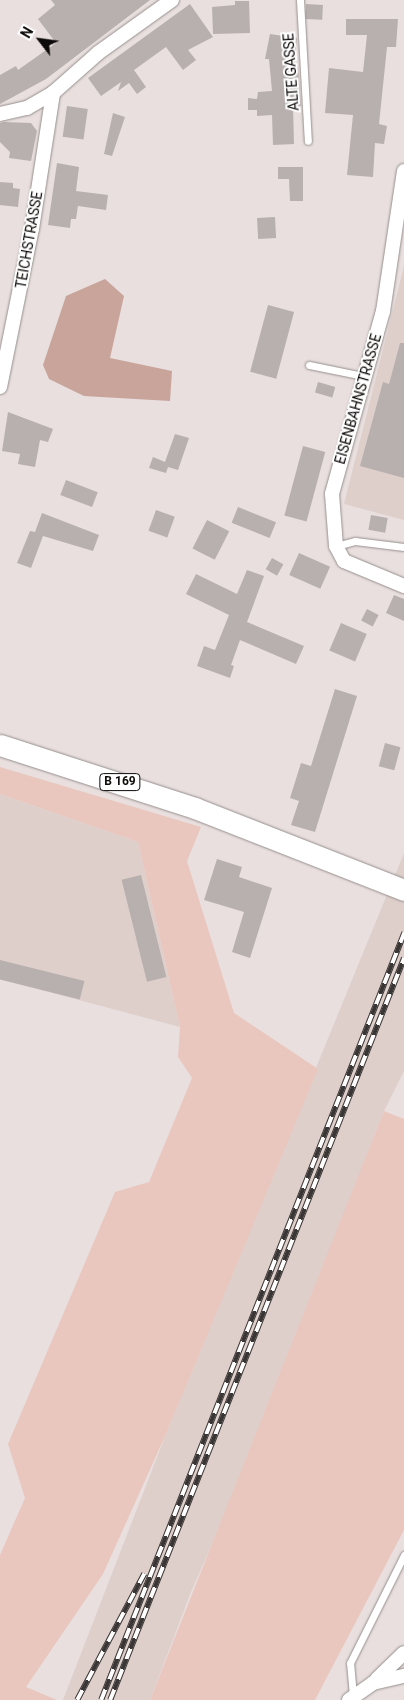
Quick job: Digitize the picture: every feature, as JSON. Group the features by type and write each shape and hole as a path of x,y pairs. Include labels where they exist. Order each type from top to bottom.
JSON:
{"main road":[{"name":"B 169","path":"0,745 238,824 404,890"}],"street":[{"path":"0,114 27,108 53,93 98,54 172,0"},
{"name":"TEICHSTRASSE","path":"0,386 32,229 53,93"},
{"name":"EISENBAHNSTRASSE","path":"336,546 332,494 363,376 383,311 404,171"},
{"path":"336,546 344,561 404,586"},
{"path":"351,1698 373,1683 404,1653"},
{"path":"373,1683 392,1676 404,1676"}],"lane":[{"name":"ALTE GASSE","path":"300,0 308,141"},
{"path":"309,364 363,376"},
{"path":"336,546 355,541 404,547"},
{"path":"351,1698 350,1663 404,1555"}],"shaded area":[{"path":"404,266 404,520 344,504"},
{"path":"105,279 124,296 110,358 172,371 170,401 84,396 49,379 43,365 66,296"},
{"path":"0,767 201,827 187,861 234,1013 318,1069 166,1434 103,1574 26,1687 57,1700 0,1700 0,1555 25,1498 8,1444 115,1192 149,1182 192,1078 178,1057 180,1027 138,842 0,794"},
{"path":"0,794 138,842 180,1027 0,979"},
{"path":"404,853 404,1071 384,1111 238,1485 191,1592 150,1700 63,1700 166,1434"},
{"path":"384,1111 404,1119 404,1530 315,1700 150,1700"}],"building":[{"path":"51,0 150,0 46,79 0,104 0,75 16,66 18,70 56,43 38,19 55,5"},
{"path":"235,1 249,1 250,33 213,34 212,7 235,5"},
{"path":"190,4 213,37 188,50 196,60 183,70 166,47 134,70 146,87 137,94 129,83 118,91 121,82 101,96 88,78"},
{"path":"306,4 323,5 322,20 305,19"},
{"path":"346,19 398,19 396,47 387,47 379,124 387,126 384,144 375,143 373,177 347,175 353,115 325,113 329,68 363,72 367,35 346,35"},
{"path":"270,34 297,38 294,67 298,66 301,106 293,106 294,144 273,145 272,115 257,116 257,110 248,110 248,98 257,99 258,92 272,91 269,59 265,59"},
{"path":"67,106 88,109 83,140 63,137"},
{"path":"113,113 125,117 112,156 104,154"},
{"path":"0,123 31,123 37,131 31,161 9,158 10,152 0,142"},
{"path":"57,163 79,167 76,191 108,195 106,210 78,206 76,219 71,219 70,228 48,225"},
{"path":"278,167 303,167 303,201 290,201 289,179 278,179"},
{"path":"0,182 13,183 13,188 20,189 18,207 0,205"},
{"path":"275,217 276,238 258,239 257,218"},
{"path":"268,305 294,312 276,379 250,372"},
{"path":"400,343 404,343 404,478 360,466 383,382 389,384"},
{"path":"318,382 335,387 332,398 315,393"},
{"path":"8,412 53,429 48,442 40,440 35,467 18,464 20,454 2,451"},
{"path":"175,434 189,438 178,470 168,467 166,473 149,468 153,457 165,462"},
{"path":"303,446 325,452 307,521 284,516"},
{"path":"66,480 98,492 92,507 60,495"},
{"path":"238,507 276,522 270,538 232,523"},
{"path":"156,510 175,517 167,538 148,531"},
{"path":"42,513 99,535 93,551 43,536 31,568 17,563 30,531 35,532"},
{"path":"371,515 388,518 385,533 368,530"},
{"path":"207,520 229,531 215,560 192,549"},
{"path":"299,553 330,567 320,589 289,575"},
{"path":"272,558 283,564 277,576 266,569"},
{"path":"247,570 264,576 247,622 304,646 296,664 240,640 231,665 234,666 230,678 197,666 204,646 215,650 229,615 186,594 196,574 237,594"},
{"path":"394,595 404,599 404,621 386,613"},
{"path":"367,609 379,615 373,626 361,621"},
{"path":"341,623 367,634 355,662 329,651"},
{"path":"335,689 357,696 315,832 291,825 299,801 290,798 301,763 311,766"},
{"path":"385,743 400,747 394,770 379,766"},
{"path":"217,859 242,867 239,877 272,888 250,958 232,952 244,912 204,900"},
{"path":"141,875 166,977 147,982 122,880"},
{"path":"0,960 84,981 80,999 0,980"}],"railway":[{"path":"101,1700 404,933"},
{"path":"110,1700 404,958"},
{"path":"77,1700 144,1574"}]}
